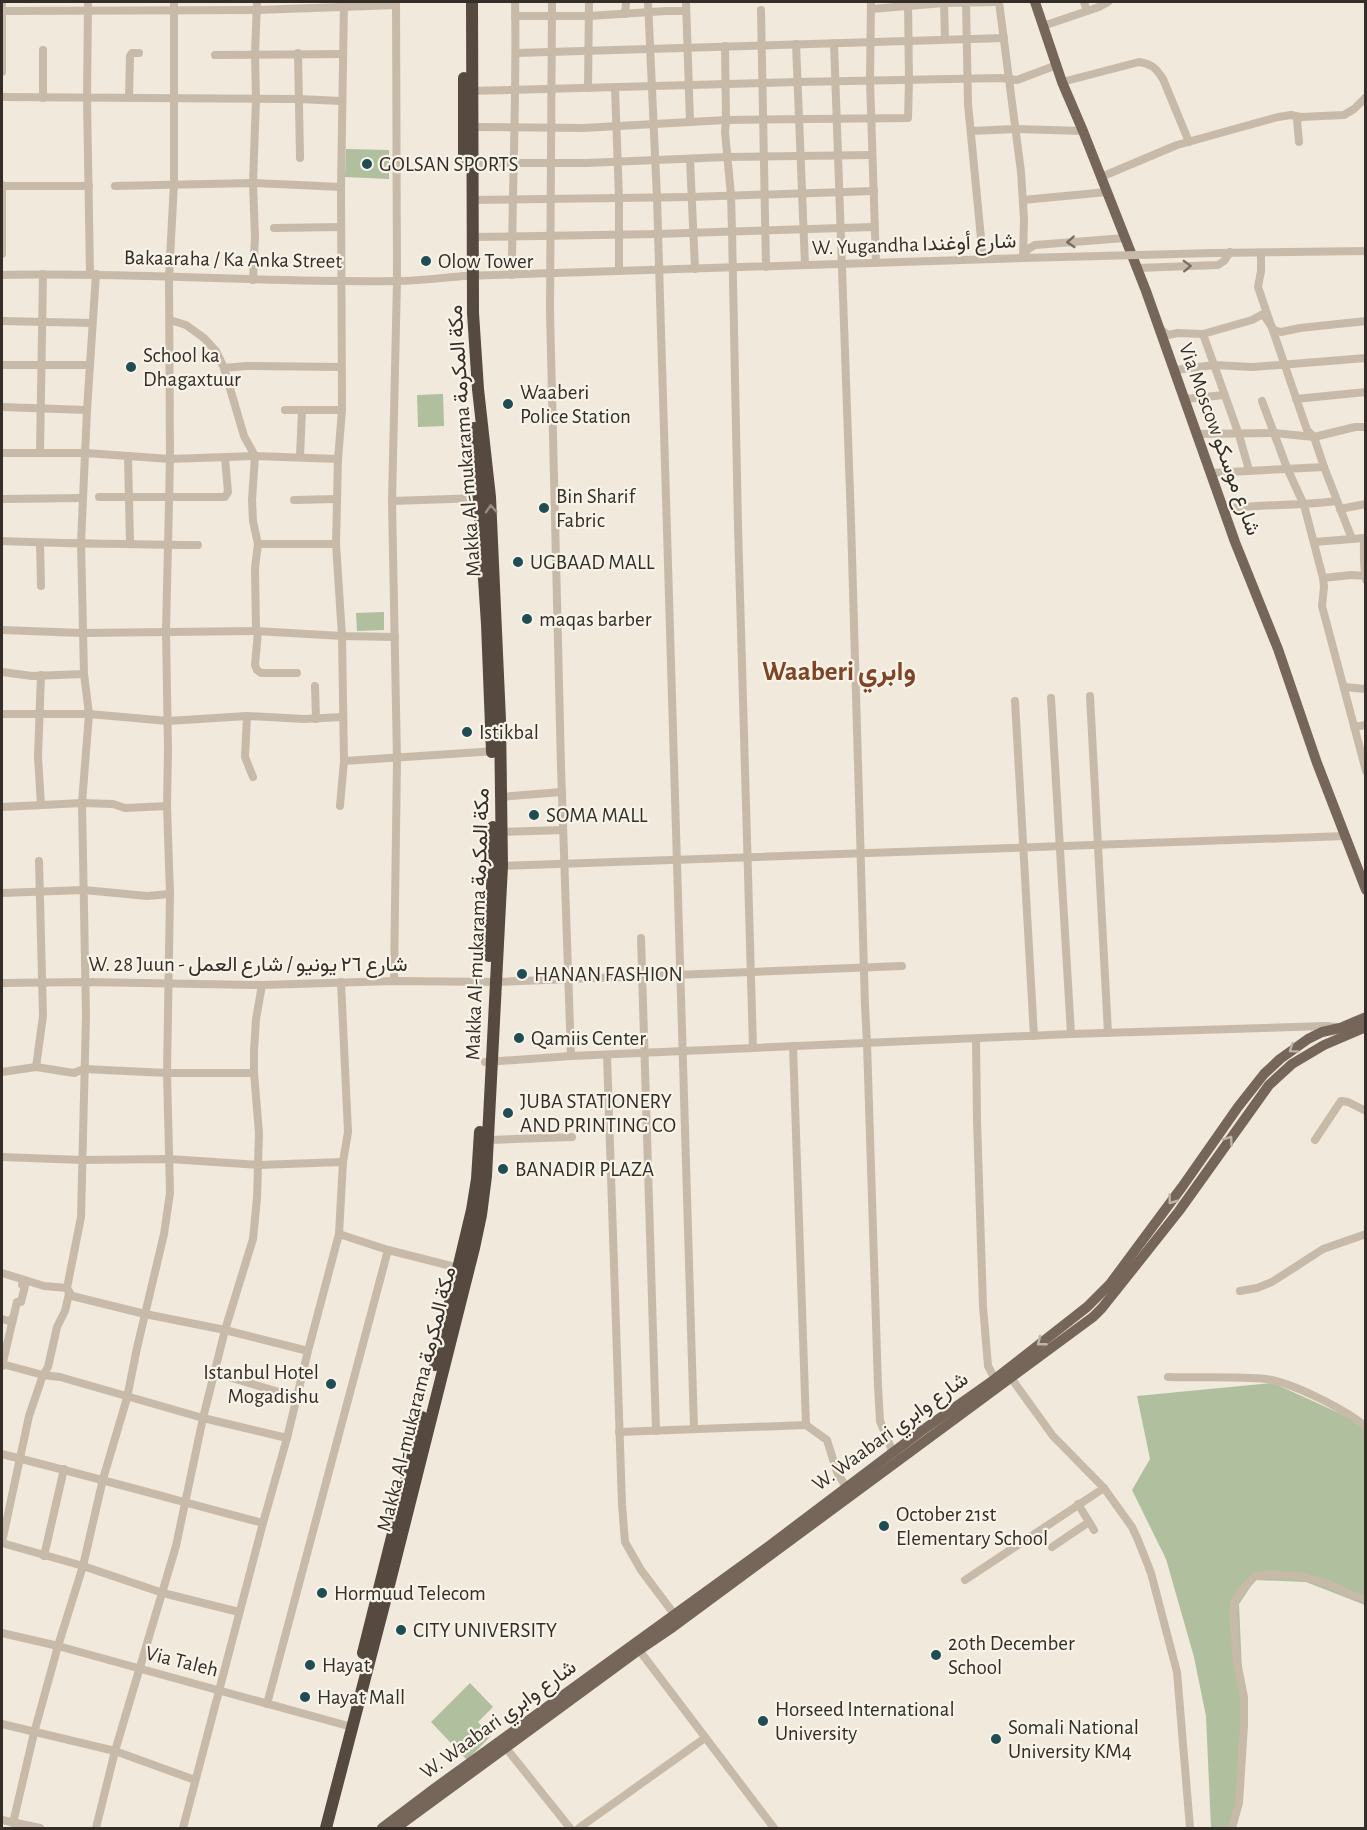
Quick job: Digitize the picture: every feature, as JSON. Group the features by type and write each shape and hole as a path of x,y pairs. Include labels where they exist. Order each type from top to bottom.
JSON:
{"highway":[{"name":"Makka Al-mukarama مكة المكرمة","path":"468,6 468,276 480,498 491,624"},
{"name":"Makka Al-mukarama مكة المكرمة","path":"469,92 473,127 472,237 468,276 490,497 491,624 502,866 491,982"},
{"name":"Makka Al-mukarama مكة المكرمة","path":"326,1828 349,1726 463,1270 481,1215 488,1140 496,751"},
{"name":"Makka Al-mukarama مكة المكرمة","path":"463,1270 477,1179 489,1061"},
{"name":"Makka Al-mukarama مكة المكرمة","path":"318,1828 349,1726"}],"main road":[{"name":"Via Moscow شارع موسكو","path":"1035,2 1062,82 1160,329 1223,509 1278,649 1317,763 1365,890"},
{"name":"W. Waabari شارع وابري","path":"396,1828 1093,1317 1179,1211 1269,1085 1292,1064 1365,1017"},
{"path":"1344,1031 1365,1027"},
{"name":"W. Waabari شارع وابري","path":"382,1828 769,1546 1087,1307 1110,1284 1264,1074 1296,1046 1322,1032 1344,1031"}],"street":[{"path":"2,2 2,72"},
{"path":"512,275 513,127 516,89 515,2"},
{"path":"552,2 550,274 570,1056"},
{"path":"588,88 589,2"},
{"path":"625,14 626,2"},
{"path":"648,2 657,198 694,1429"},
{"path":"686,2 690,122"},
{"path":"944,2 945,39"},
{"path":"876,263 870,80 871,5 944,2 999,2 1023,200 1023,258"},
{"path":"1084,2 1087,11"},
{"path":"1043,26 1108,2"},
{"path":"2,11 88,6 396,3 397,281 392,501 397,759 394,981"},
{"path":"966,3 970,131 977,180 983,259"},
{"path":"340,806 344,762 342,636 336,544 338,459 342,410 341,187 344,4"},
{"path":"473,127 552,128 726,120 908,118 908,4"},
{"path":"88,6 87,99 93,274 81,543 82,633 89,714 82,803 85,982 81,1217 67,1288 68,1299 57,1327 48,1366 29,1416 2,1542 163,1593 239,1612"},
{"path":"13,1823 57,1646 83,1566 103,1479 127,1398 164,1234 170,1193 167,1072 170,894 165,631 170,459 169,278 174,183 174,6"},
{"path":"253,280 257,6"},
{"path":"761,10 766,267"},
{"path":"516,16 686,12"},
{"path":"516,53 1004,38"},
{"path":"834,43 879,1409 880,1421 893,1453"},
{"path":"796,44 805,266"},
{"path":"725,46 725,132 731,195 753,1048"},
{"path":"43,50 43,98"},
{"path":"129,98 130,56 132,53 139,53"},
{"path":"298,53 300,158"},
{"path":"215,55 343,54"},
{"path":"1062,82 1139,62 1151,64 1163,79 1190,142"},
{"path":"469,92 762,82 968,78 1010,80 1026,77 1057,65"},
{"path":"615,88 619,271"},
{"path":"2,97 342,101"},
{"path":"1101,177 1190,142 1278,117 1344,114 1351,111 1365,98"},
{"path":"1299,142 1297,120 1301,117"},
{"path":"970,131 1016,129 1083,131"},
{"path":"472,163 586,163 727,157 872,155"},
{"path":"690,159 695,269"},
{"path":"116,186 253,183 341,187"},
{"path":"2,254 2,185 89,186"},
{"path":"472,200 657,198 874,191"},
{"path":"1023,200 1107,192"},
{"path":"274,228 341,227"},
{"path":"472,237 874,227"},
{"path":"1023,258 1028,249 1035,245 1125,238"},
{"name":"W. Yugandha شارع أوغندا","path":"468,276 1230,252 1365,251"},
{"path":"1137,268 1218,266 1230,252"},
{"path":"1261,253 1258,287 1307,430 1314,436 1352,539"},
{"path":"40,453 43,274"},
{"name":"Bakaaraha / Ka Anka Street","path":"2,275 93,274 253,280 397,281 468,276"},
{"path":"1160,329 1168,335 1203,334 1252,320 1263,314 1274,330 1281,332 1365,321"},
{"path":"170,320 186,325 204,338 216,351 224,368 244,436 255,456 252,500 253,521 258,544 255,568 257,631 255,665 261,674 297,673"},
{"path":"2,321 92,323"},
{"path":"1203,334 1249,470"},
{"path":"1175,370 1214,365 1253,367 1365,358"},
{"path":"2,365 90,365"},
{"path":"224,368 246,366 341,367"},
{"path":"1296,399 1365,392"},
{"path":"1185,399 1224,395"},
{"path":"1262,401 1287,468 1304,505 1323,578 1322,606 1365,766"},
{"path":"2,407 87,410"},
{"path":"285,410 342,410"},
{"path":"300,457 302,411"},
{"path":"1197,434 1274,433 1314,436 1365,427"},
{"path":"2,453 86,453 170,459 255,456 338,459"},
{"path":"128,456 130,544"},
{"path":"99,497 225,497 228,492 225,458"},
{"path":"1210,473 1324,467"},
{"path":"2,499 83,498"},
{"path":"392,501 480,498"},
{"path":"294,500 337,499"},
{"path":"1223,509 1251,505 1365,504"},
{"path":"1314,542 1364,538 1362,559 1365,577 1351,575 1323,578"},
{"path":"2,541 107,545 198,545"},
{"path":"40,543 41,586"},
{"path":"258,544 336,544"},
{"path":"2,630 82,633 257,631 395,637"},
{"path":"2,672 32,676 84,674"},
{"path":"41,675 38,757 41,805"},
{"path":"315,686 316,719"},
{"path":"1344,687 1365,689"},
{"path":"1090,696 1108,1033"},
{"path":"1051,698 1071,1034"},
{"path":"1015,701 1034,1036"},
{"path":"2,714 89,714 168,721 247,716 316,719 342,717"},
{"path":"247,716 245,758 253,777"},
{"path":"1354,727 1365,725"},
{"path":"344,762 496,751"},
{"path":"500,797 562,792"},
{"path":"2,807 82,803 113,804 125,808 167,806"},
{"path":"501,832 563,830"},
{"path":"502,866 1345,836"},
{"path":"36,1067 43,1016 39,861"},
{"path":"2,893 84,890 147,896 170,894"},
{"path":"641,938 656,1431"},
{"name":"W. 28 Juun - شارع ٢٦ يونيو / شارع العمل","path":"2,983 262,985 394,981 491,982 902,966"},
{"path":"183,1828 339,1234 343,1162 348,1132 341,982"},
{"path":"96,1828 115,1751 176,1545 203,1418 225,1330 253,1239 259,1133 254,1073 256,1018 262,985"},
{"path":"489,1061 1071,1034 1326,1026 1344,1031"},
{"path":"976,1039 983,1306 988,1366 995,1378"},
{"path":"793,1046 806,1425"},
{"path":"607,1055 619,1432 625,1542 641,1570 674,1614"},
{"path":"2,1072 36,1067 74,1073 84,1069 254,1073"},
{"path":"1315,1140 1341,1101 1365,1111"},
{"path":"488,1140 572,1137"},
{"path":"2,1157 82,1160 170,1159 258,1165 343,1162"},
{"path":"339,1234 463,1270"},
{"path":"1240,1291 1272,1282 1323,1249 1365,1234"},
{"path":"267,1704 388,1250"},
{"path":"2,1273 45,1286 67,1288"},
{"path":"23,1280 22,1285 25,1286 21,1302 17,1302 2,1364 60,1377 127,1398 287,1438"},
{"path":"67,1288 72,1296 308,1351"},
{"path":"2,1319 9,1321 13,1318"},
{"path":"215,1373 296,1397"},
{"path":"1168,1377 1268,1380 1289,1386 1341,1409 1365,1427"},
{"path":"1011,1378 1053,1436 1104,1488 1132,1527 1138,1540 1150,1573 1177,1672 1190,1828"},
{"path":"619,1432 806,1425 827,1440 837,1472 846,1487"},
{"path":"2,1454 263,1523"},
{"path":"44,1556 64,1469"},
{"path":"964,1580 1104,1488"},
{"path":"1078,1504 1094,1530"},
{"path":"1052,1547 1089,1522"},
{"path":"1232,1828 1239,1803 1244,1725 1244,1696 1237,1662 1233,1614 1235,1601 1246,1584 1256,1576 1270,1575 1301,1576 1329,1584 1365,1599"},
{"name":"Via Taleh","path":"2,1633 219,1689 349,1726"},
{"path":"639,1650 774,1828"},
{"path":"2,1724 115,1751 195,1780"},
{"path":"579,1828 705,1738"},
{"path":"506,1748 570,1828"},
{"path":"2,1820 40,1828"}],"green space":[{"name":"GOLSAN SPORTS","path":"346,149 389,150 389,179 345,177"},
{"path":"443,394 444,426 418,427 417,395"},
{"path":"384,612 384,630 357,631 356,613"},
{"path":"1273,1383 1359,1422 1365,1432 1365,1605 1306,1582 1255,1580 1239,1604 1245,1738 1234,1828 1211,1828 1206,1716 1194,1657 1166,1559 1132,1490 1150,1459 1137,1396"},
{"path":"470,1683 493,1707 478,1722 491,1736 467,1760 431,1722"}],"place":[{"name":"GOLSAN SPORTS","path":"367,164"},
{"name":"Olow Tower","path":"426,261"},
{"name":"School ka Dhagaxtuur","path":"131,367"},
{"name":"Waaberi Police Station","path":"508,404"},
{"name":"Bin Sharif Fabric","path":"544,508"},
{"name":"UGBAAD MALL","path":"518,562"},
{"name":"maqas barber","path":"527,619"},
{"name":"Istikbal","path":"467,732"},
{"name":"SOMA MALL","path":"534,815"},
{"name":"HANAN FASHION","path":"522,974"},
{"name":"Qamiis Center","path":"519,1038"},
{"name":"JUBA STATIONERY AND PRINTING CO","path":"508,1113"},
{"name":"BANADIR PLAZA","path":"503,1169"},
{"name":"Istanbul Hotel Mogadishu","path":"331,1384"},
{"name":"October 21st Elementary School","path":"884,1526"},
{"name":"Hormuud Telecom","path":"322,1593"},
{"name":"CITY UNIVERSITY","path":"401,1630"},
{"name":"20th December School","path":"936,1655"},
{"name":"Hayat","path":"310,1665"},
{"name":"Hayat Mall","path":"305,1697"},
{"name":"Horseed International University","path":"763,1721"},
{"name":"Somali National University KM4","path":"996,1739"}],"district":[{"name":"Waaberi وابري","path":"839,671"}]}
